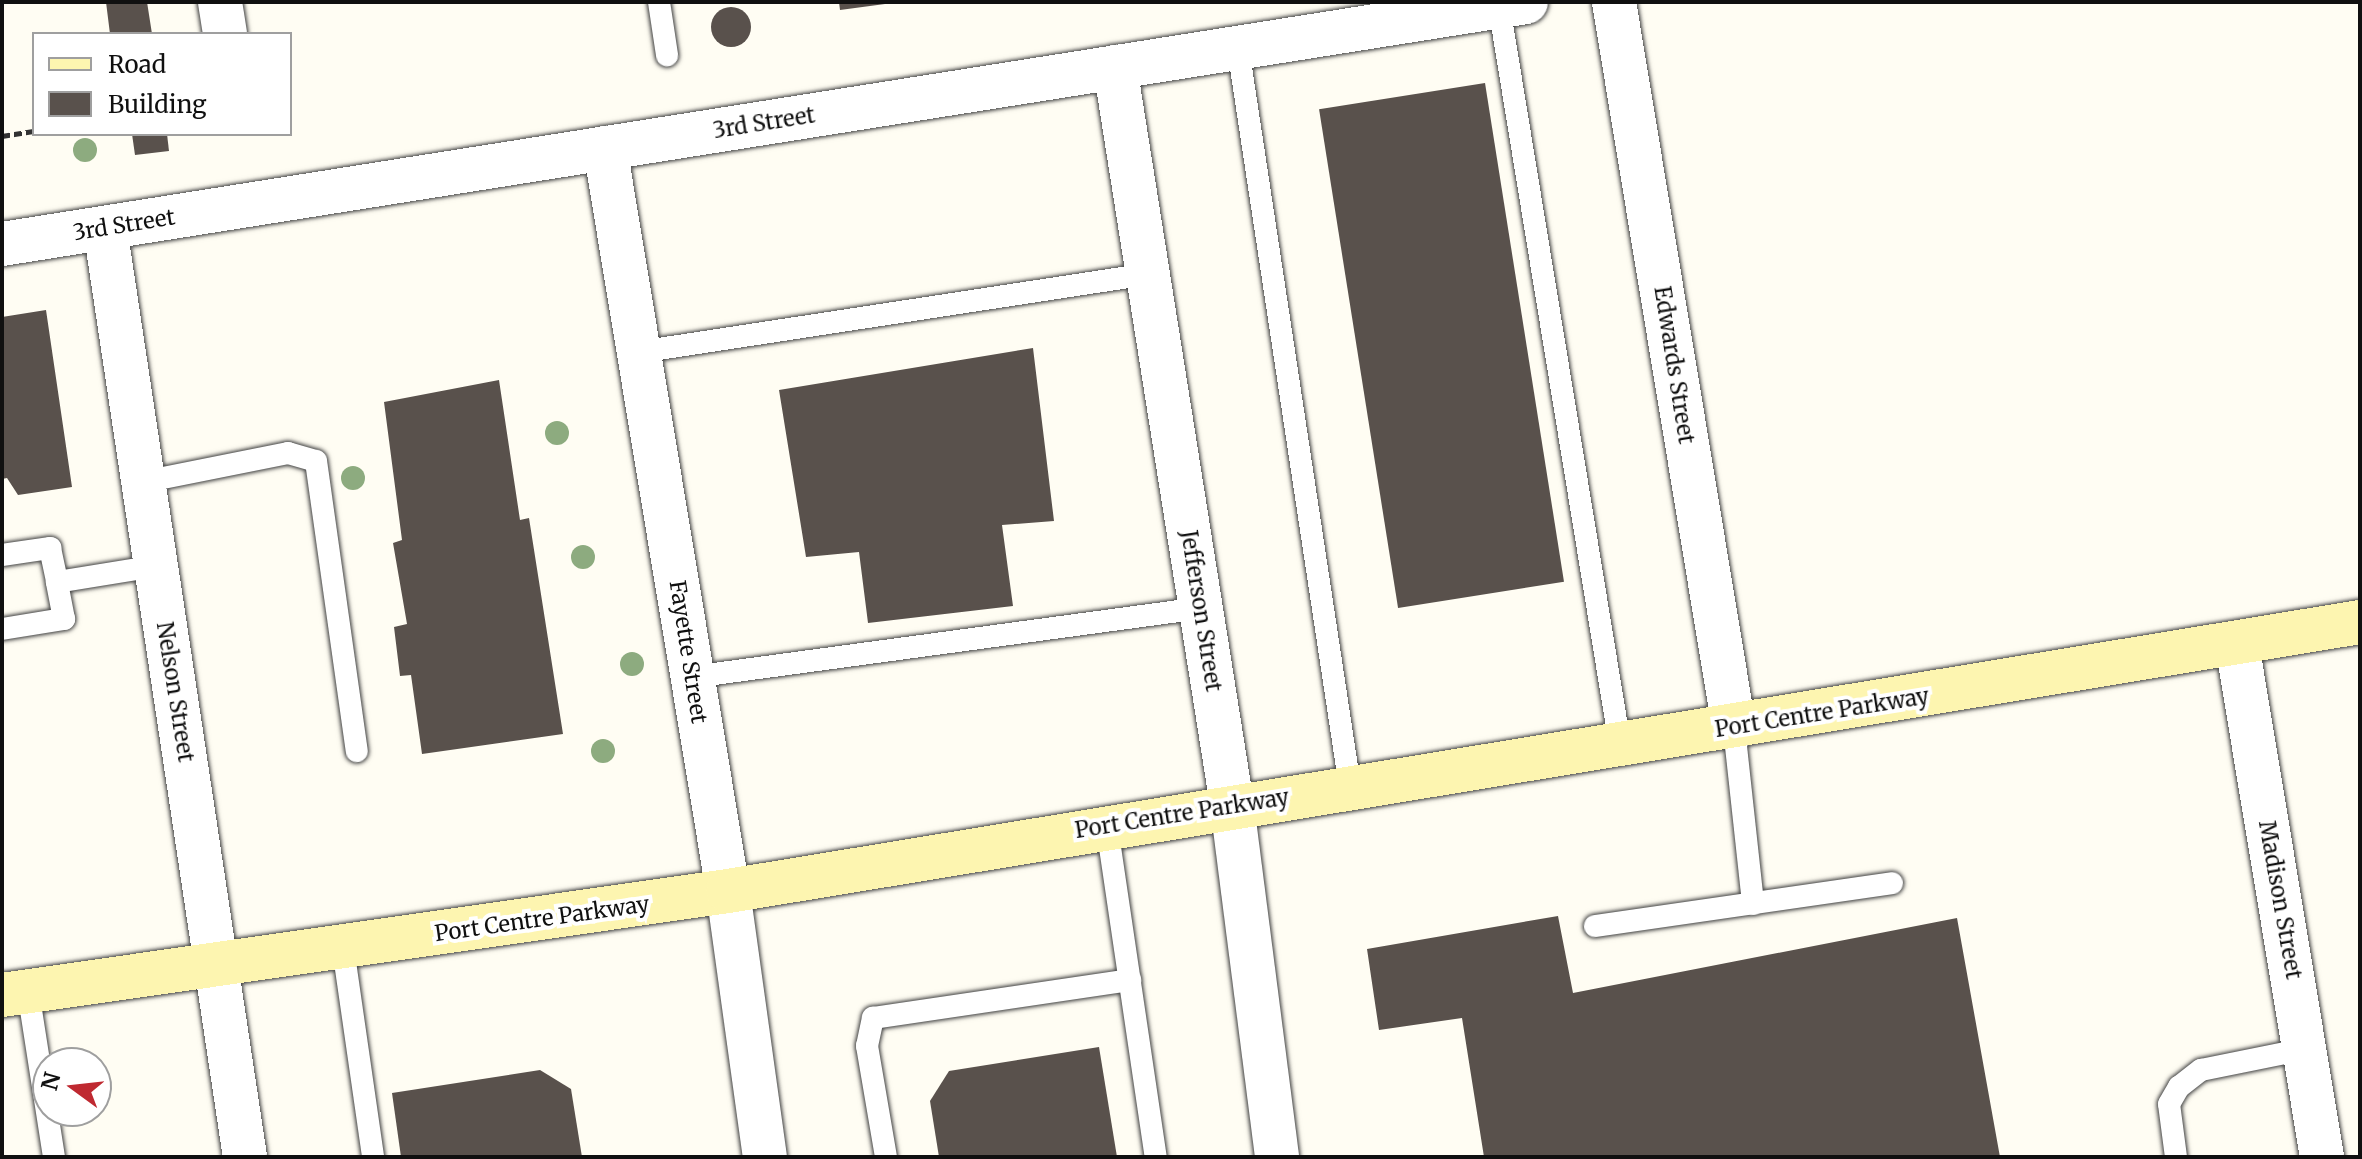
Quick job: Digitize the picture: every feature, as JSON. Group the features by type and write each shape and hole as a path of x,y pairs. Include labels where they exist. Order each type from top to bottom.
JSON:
{"main road":[{"name":"Port Centre Parkway","path":"15,993 216,967 728,891 1232,805 1734,728 2360,622"}],"street":[{"path":"220,2 225,32"},
{"name":"Edwards Street","path":"1614,2 1734,728"},
{"name":"3rd Street","path":"2,244 1512,4"},
{"name":"Jefferson Street","path":"1115,67 1232,805 1277,1157"},
{"name":"Fayette Street","path":"605,148 728,891 765,1157"},
{"name":"Nelson Street","path":"105,228 245,1157"},
{"name":"Madison Street","path":"2237,644 2322,1157"}],"lane":[{"path":"659,2 667,55"},
{"path":"1512,4 1620,745"},
{"path":"1238,48 1350,787"},
{"path":"639,352 1148,274"},
{"path":"143,482 288,453 316,461 357,751"},
{"path":"2,555 50,548 64,619 2,629"},
{"path":"57,582 156,566"},
{"path":"692,677 1201,608"},
{"path":"1734,728 1753,904"},
{"path":"1107,827 1156,1157"},
{"path":"1595,926 1892,883"},
{"path":"343,948 373,1157"},
{"path":"886,1157 867,1046 873,1018 1130,980"},
{"path":"15,993 54,1157"},
{"path":"2176,1157 2169,1104 2179,1087 2201,1070 2305,1049"}],"path":[{"path":"2,136 32,131"}],"building":[{"path":"106,2 147,2 152,32 110,32"},
{"path":"839,2 885,2 885,4 840,10"},
{"path":"731,7 745,13 751,27 745,41 731,47 717,41 711,27 717,13"},
{"path":"1485,83 1564,582 1398,608 1319,109"},
{"path":"132,136 167,136 169,151 135,155"},
{"path":"46,310 72,487 18,495 7,478 2,479 2,317"},
{"path":"1033,348 1054,521 1002,525 1013,606 868,623 859,552 806,557 779,390"},
{"path":"499,380 520,520 529,518 563,734 422,754 411,675 400,676 394,627 407,624 393,543 402,540 384,402"},
{"path":"1558,916 1573,993 1957,918 2000,1157 1484,1157 1462,1018 1379,1030 1367,949"},
{"path":"1099,1047 1117,1157 939,1157 930,1101 949,1071"},
{"path":"540,1070 571,1089 582,1157 401,1157 392,1093"}]}
